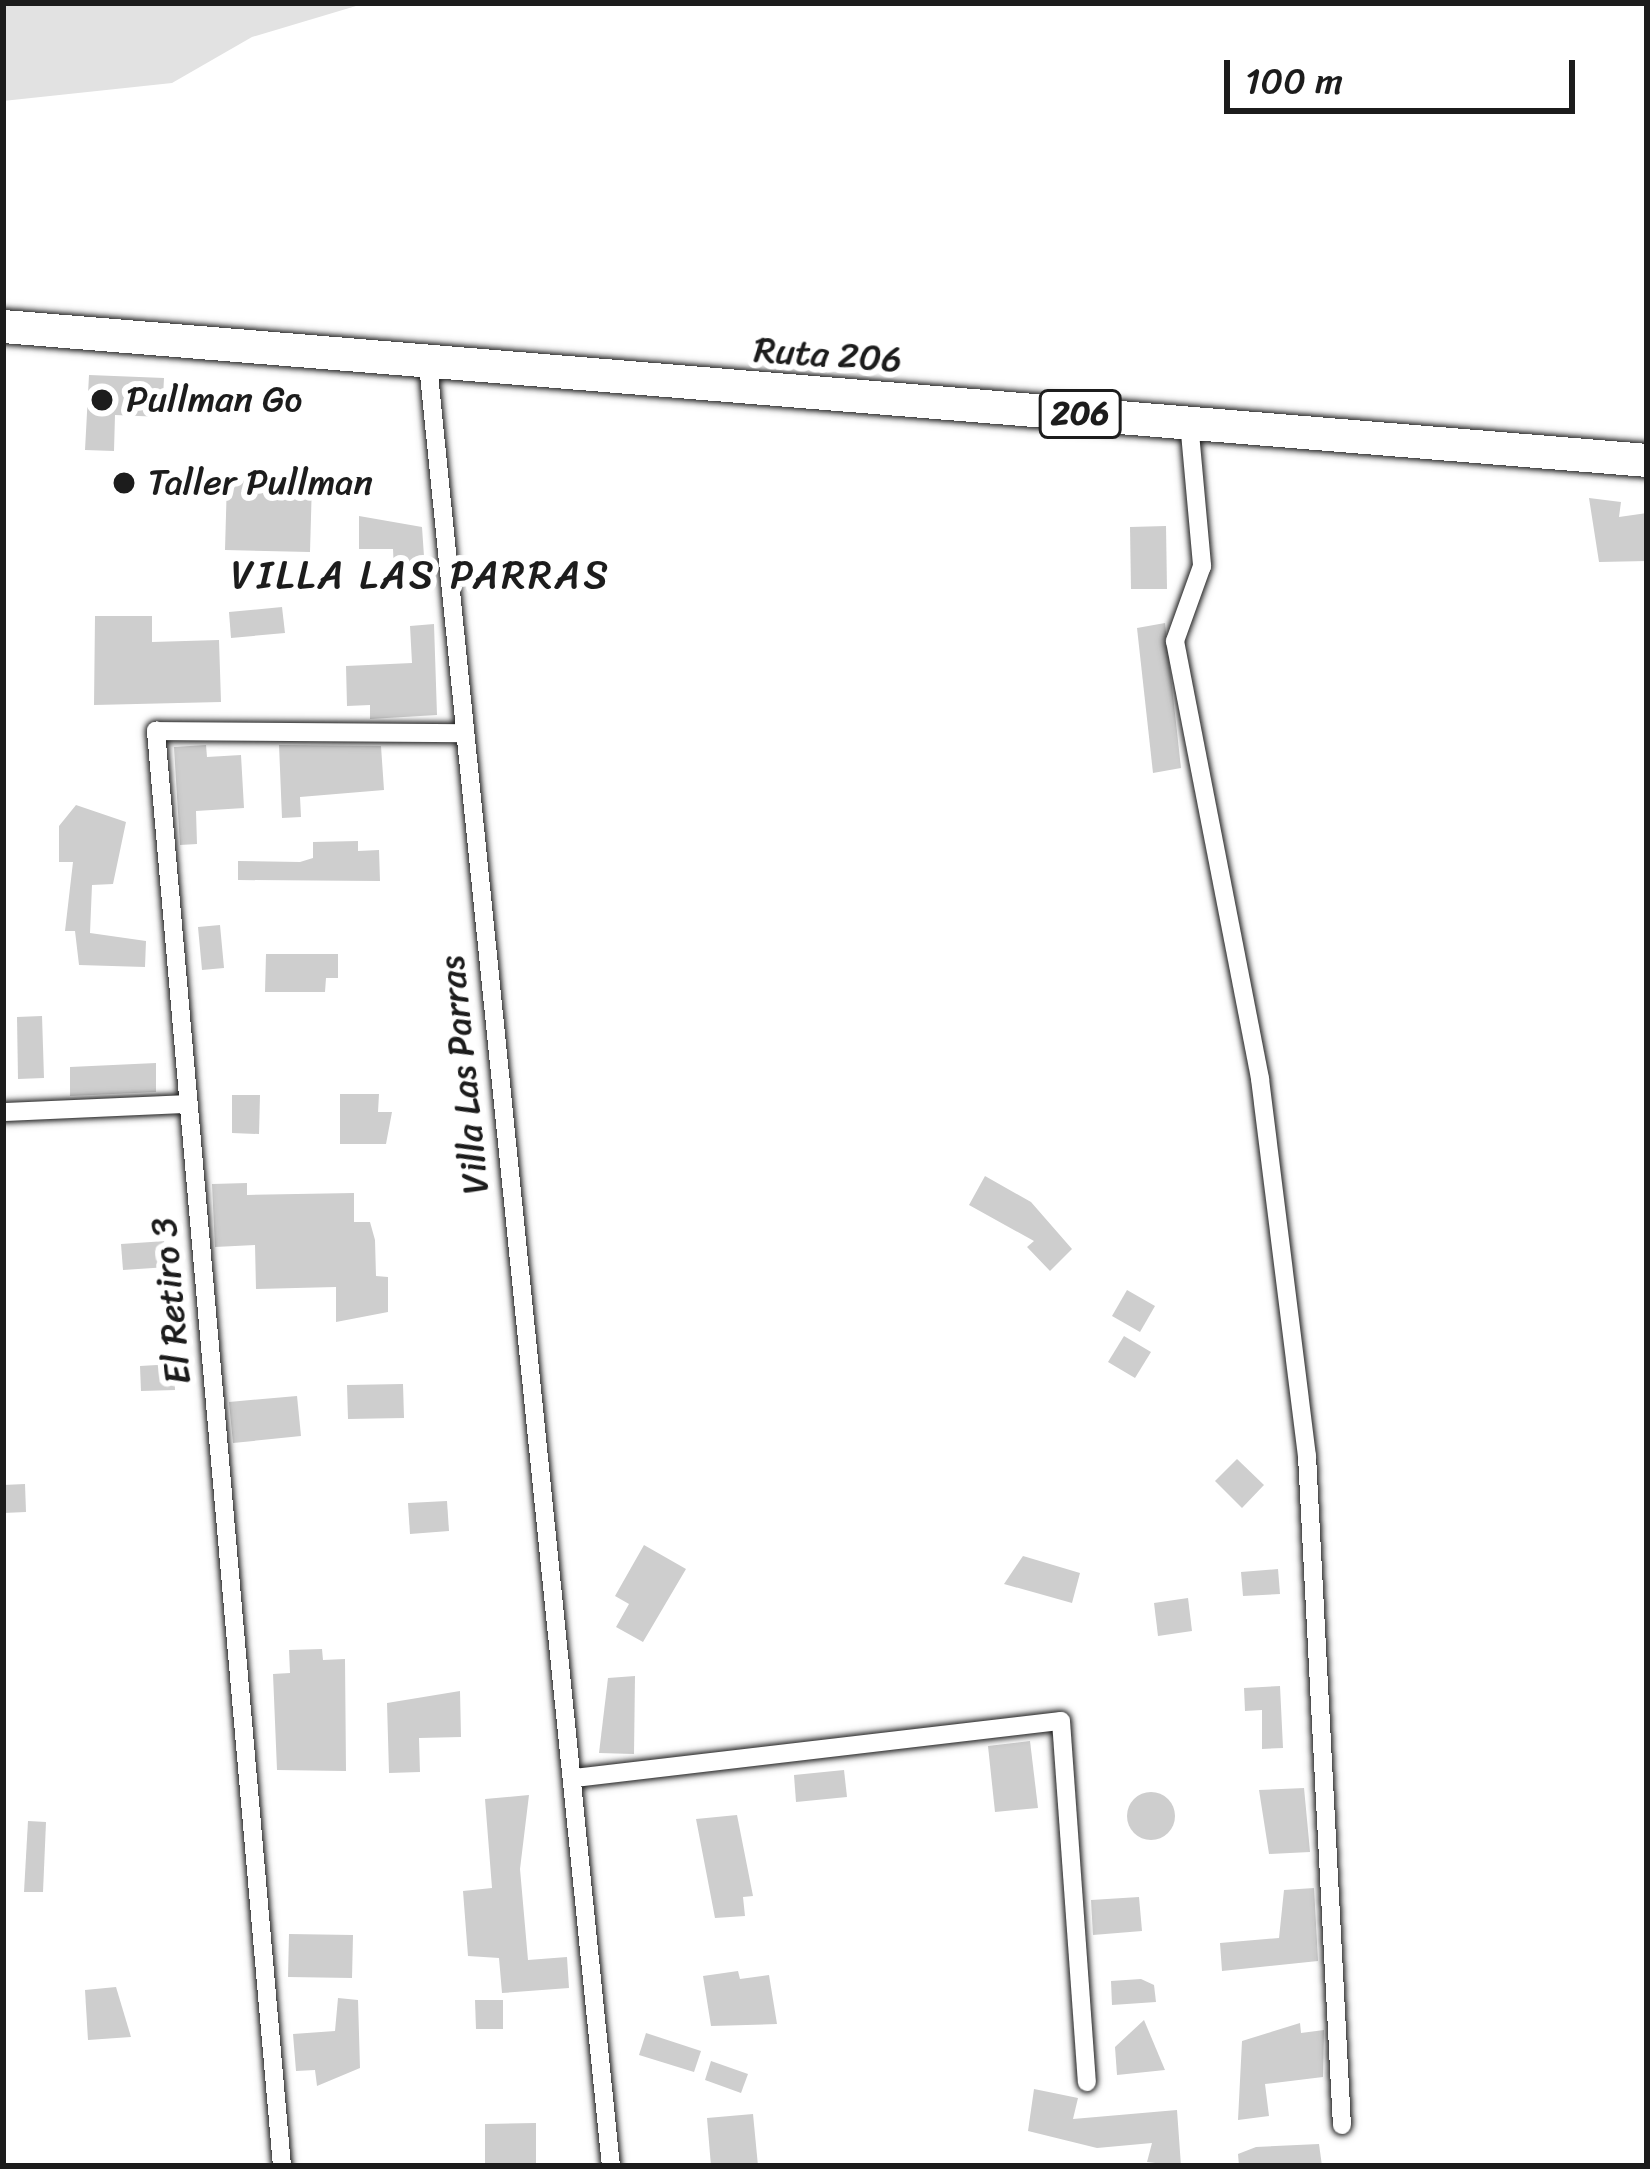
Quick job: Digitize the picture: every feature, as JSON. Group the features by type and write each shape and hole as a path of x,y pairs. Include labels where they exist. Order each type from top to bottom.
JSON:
{"highway":[{"name":"Ruta 206","path":"3,326 428,365 1647,460"}],"street":[{"name":"Villa Las Parras","path":"428,365 460,733 575,1778 610,2166"},
{"path":"1189,422 1202,566 1175,641 1260,1078 1307,1456 1342,2125"},
{"name":"El Retiro 3","path":"282,2166 156,731 460,733"},
{"path":"3,1112 186,1104"},
{"path":"575,1778 1061,1720 1087,2082"}],"shaded area":[{"path":"3,3 366,3 252,37 172,83 3,101"}],"building":[{"path":"89,375 164,378 162,417 115,415 114,451 85,450"},
{"path":"227,480 312,482 310,552 225,550"},
{"path":"1589,498 1621,502 1619,517 1647,513 1647,561 1599,562"},
{"path":"359,516 422,527 425,571 394,573 393,549 359,549"},
{"path":"1166,526 1167,589 1131,589 1130,527"},
{"path":"282,607 285,633 231,638 229,612"},
{"path":"95,616 152,616 152,642 219,640 221,702 94,705"},
{"path":"1165,623 1181,768 1153,773 1137,628"},
{"path":"434,624 437,715 370,719 370,705 347,706 346,666 412,663 410,626"},
{"path":"206,745 207,757 241,755 244,808 196,811 197,844 180,845 174,747"},
{"path":"279,745 381,746 384,790 300,797 301,817 282,818"},
{"path":"76,805 126,822 113,884 92,885 90,933 146,941 145,967 79,965 75,931 65,931 73,862 59,862 59,826"},
{"path":"358,841 358,851 379,850 380,881 238,880 238,861 300,862 313,858 313,842"},
{"path":"220,925 224,968 202,970 198,927"},
{"path":"266,954 338,954 338,978 326,978 325,992 265,992"},
{"path":"42,1016 44,1078 18,1079 17,1017"},
{"path":"156,1063 156,1092 70,1096 70,1067"},
{"path":"340,1094 379,1094 378,1112 392,1112 386,1144 340,1144"},
{"path":"232,1095 260,1095 259,1134 232,1133"},
{"path":"985,1176 1031,1202 1072,1249 1050,1271 1027,1247 1034,1241 969,1205"},
{"path":"247,1183 247,1195 354,1193 354,1222 370,1222 376,1276 388,1277 388,1312 336,1322 336,1287 256,1289 255,1245 215,1247 212,1184"},
{"path":"166,1241 168,1267 123,1270 121,1244"},
{"path":"1127,1290 1155,1306 1140,1332 1112,1316"},
{"path":"1124,1336 1151,1352 1135,1378 1108,1362"},
{"path":"174,1364 175,1390 141,1391 140,1366"},
{"path":"403,1384 404,1418 348,1419 347,1385"},
{"path":"297,1396 301,1436 233,1443 229,1402"},
{"path":"1237,1459 1264,1485 1242,1508 1215,1481"},
{"path":"25,1484 26,1512 3,1513 3,1485"},
{"path":"447,1501 449,1531 410,1534 408,1503"},
{"path":"644,1545 686,1569 643,1642 616,1627 629,1604 615,1596"},
{"path":"1023,1556 1080,1573 1072,1603 1004,1584"},
{"path":"1278,1569 1280,1594 1243,1596 1241,1572"},
{"path":"1188,1598 1192,1631 1158,1636 1154,1603"},
{"path":"322,1649 323,1660 345,1659 346,1771 277,1770 273,1674 290,1673 289,1650"},
{"path":"635,1676 634,1754 599,1753 608,1678"},
{"path":"1280,1686 1283,1748 1262,1749 1262,1710 1245,1711 1244,1688"},
{"path":"460,1691 461,1737 419,1738 420,1772 389,1773 387,1703"},
{"path":"1030,1741 1038,1808 995,1812 988,1746"},
{"path":"844,1770 847,1797 796,1802 794,1775"},
{"path":"1304,1788 1310,1852 1269,1854 1259,1790"},
{"path":"1151,1792 1168,1799 1175,1816 1168,1833 1151,1840 1134,1833 1127,1816 1134,1799"},
{"path":"529,1795 520,1869 528,1960 567,1957 569,1988 502,1993 499,1958 468,1956 463,1891 492,1888 485,1799"},
{"path":"737,1815 753,1896 743,1897 745,1916 715,1918 696,1819"},
{"path":"28,1821 46,1822 43,1892 24,1892"},
{"path":"1314,1888 1318,1961 1222,1971 1220,1943 1279,1938 1284,1890"},
{"path":"1139,1897 1142,1931 1093,1935 1091,1900"},
{"path":"289,1934 353,1935 352,1978 288,1977"},
{"path":"738,1971 740,1979 769,1975 777,2024 711,2026 703,1976"},
{"path":"1141,1979 1154,1985 1156,2002 1112,2005 1111,1981"},
{"path":"116,1987 131,2037 88,2040 85,1990"},
{"path":"338,1998 358,2000 360,2068 317,2086 315,2070 296,2071 293,2034 335,2031"},
{"path":"475,2000 503,2000 503,2029 476,2029"},
{"path":"1144,2020 1165,2070 1117,2075 1115,2047"},
{"path":"1300,2023 1301,2033 1324,2030 1323,2077 1265,2084 1269,2116 1238,2120 1242,2041"},
{"path":"646,2033 701,2051 694,2072 639,2055"},
{"path":"711,2061 748,2074 741,2093 705,2080"},
{"path":"1034,2089 1078,2098 1073,2119 1177,2110 1181,2166 1147,2162 1152,2143 1097,2148 1028,2131"},
{"path":"753,2114 758,2166 711,2166 707,2118"},
{"path":"536,2123 536,2166 485,2166 485,2124"},
{"path":"1319,2144 1322,2166 1239,2166 1238,2154 1256,2147"}],"place":[{"name":"Pullman Go","path":"102,400"},
{"name":"Taller Pullman","path":"124,483"}],"district":[{"name":"VILLA LAS PARRAS","path":"421,575"}]}
